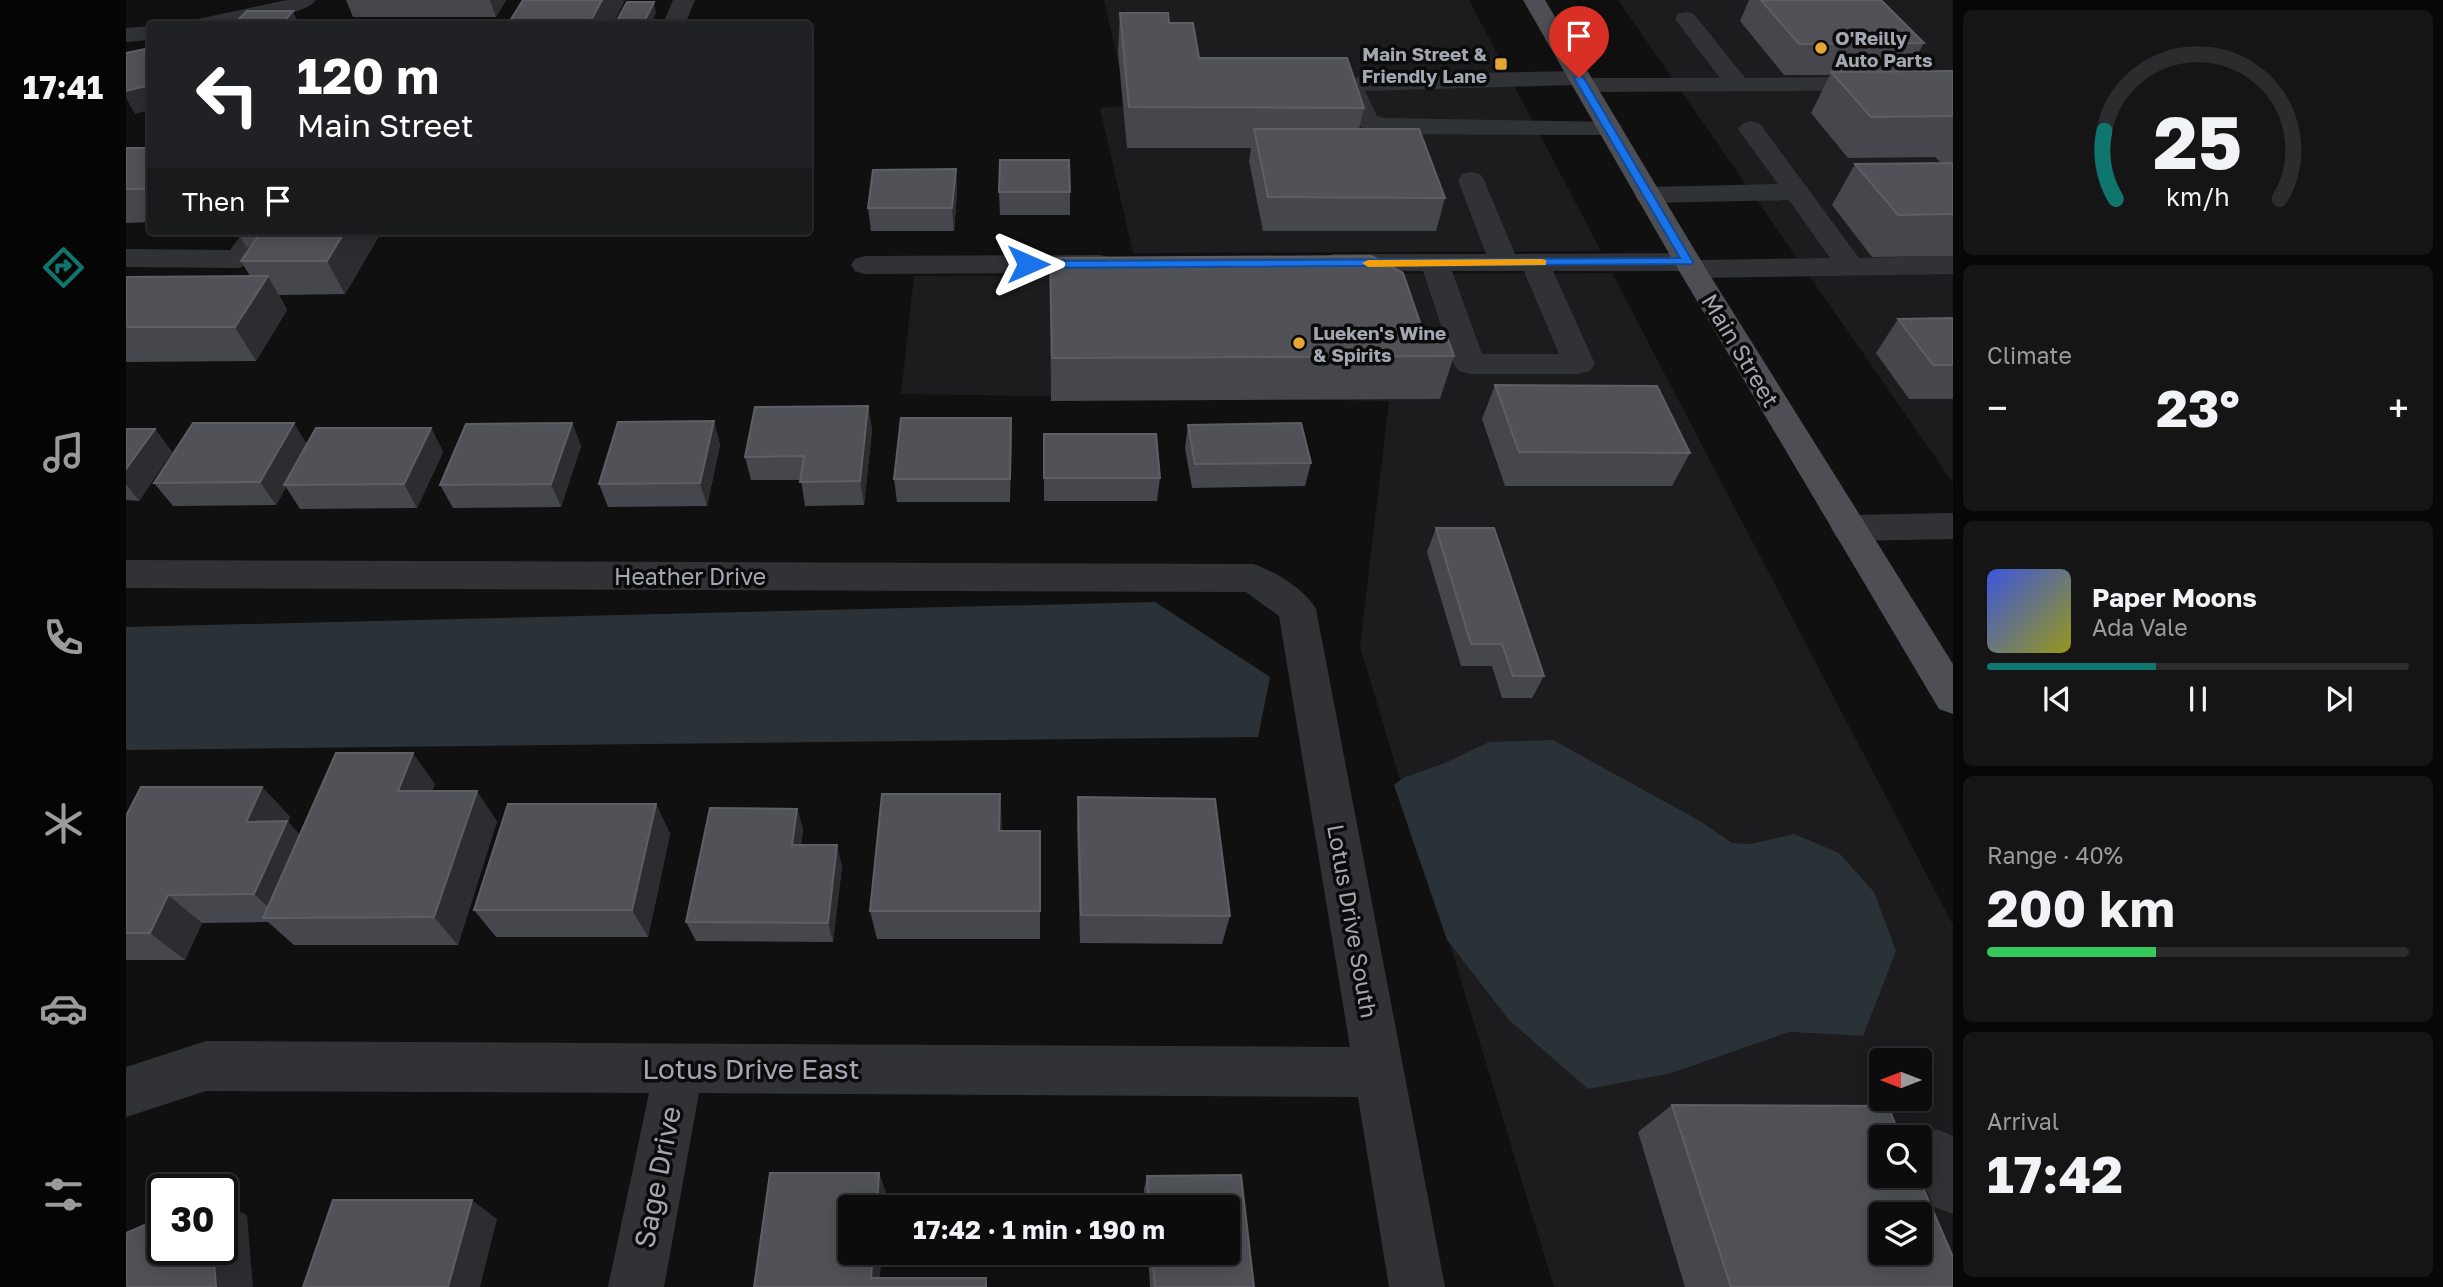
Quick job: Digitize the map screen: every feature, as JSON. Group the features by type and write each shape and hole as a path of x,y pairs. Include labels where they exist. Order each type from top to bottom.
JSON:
{"main road":[{"name":"Main Street","path":"1534,0 1690,265 1953,698"}],"street":[{"path":"220,21 295,5 305,0"},
{"path":"675,21 684,0"},
{"path":"1686,19 1738,85"},
{"path":"126,35 147,33"},
{"path":"1609,127 1382,126 1367,121 1352,88 1363,82 1738,85 1953,83"},
{"path":"1751,130 1850,266"},
{"path":"1471,180 1504,262"},
{"path":"1648,195 1796,192"},
{"path":"126,258 238,259 254,235"},
{"path":"1435,263 1469,364 1578,364 1535,262"},
{"path":"1310,263 1953,265"},
{"path":"865,265 1129,264"},
{"path":"1849,528 1953,526"},
{"name":"Heather Drive","path":"126,574 1253,578"},
{"name":"Lotus Drive South","path":"1253,578 1297,609 1417,1287"},
{"name":"Lotus Drive East","path":"126,1092 206,1066 1380,1072"},
{"name":"Sage Drive","path":"636,1287 679,1067"}],"shaded area":[{"path":"1104,0 1469,0 1601,251 1133,253 1100,108 1128,105"},
{"path":"1618,0 1953,0 1953,483"},
{"path":"1612,273 1953,925 1953,1287 1554,1287 1450,944 1509,1020 1672,1073 1789,1032 1863,1036 1794,834 1750,844 1732,843 1702,822 1553,740 1445,763 1400,780 1360,646 1389,401 901,394 914,276"},
{"path":"1155,602 1270,677 1258,737 126,750 126,627"},
{"path":"1553,740 1702,822 1732,843 1750,844 1794,834 1839,853 1874,892 1896,951 1863,1036 1789,1032 1672,1073 1588,1089 1509,1020 1447,940 1394,785 1403,778 1445,763 1489,742"}],"building":[{"path":"523,0 602,0 591,21 510,21"},
{"path":"1761,0 1881,0 1924,43 1799,44"},
{"path":"627,2 654,2 644,21 617,21"},
{"path":"247,11 293,11 285,21 237,21"},
{"path":"1120,13 1168,13 1169,23 1193,23 1199,58 1347,58 1364,108 1129,107"},
{"path":"145,49 147,86 126,91 126,53"},
{"path":"1953,71 1953,116 1871,117 1831,72"},
{"path":"1254,129 1419,129 1445,198 1268,197"},
{"path":"126,148 147,148 147,189 126,189"},
{"path":"1000,160 1069,160 1070,192 999,192"},
{"path":"1953,163 1953,214 1898,215 1855,164"},
{"path":"956,169 952,208 868,208 873,170"},
{"path":"259,235 343,235 327,261 241,261"},
{"path":"1371,256 1403,273 1423,331 1445,331 1454,356 1052,358 1050,258"},
{"path":"268,276 235,327 126,327 126,277"},
{"path":"1953,318 1953,365 1933,365 1898,319"},
{"path":"1495,385 1657,386 1690,453 1519,452"},
{"path":"868,406 860,481 800,482 804,456 745,457 755,407"},
{"path":"901,418 1011,418 1010,479 894,479"},
{"path":"714,421 700,483 599,484 618,422"},
{"path":"193,423 294,423 260,482 154,483"},
{"path":"572,423 551,484 440,485 466,424"},
{"path":"1301,423 1311,463 1195,464 1188,425"},
{"path":"316,428 431,428 404,484 284,485"},
{"path":"126,429 155,429 126,469"},
{"path":"1044,434 1156,434 1160,478 1044,478"},
{"path":"1436,528 1494,528 1544,676 1513,676 1502,644 1471,644"},
{"path":"336,753 413,753 398,791 477,791 434,917 263,918"},
{"path":"141,787 262,787 246,822 287,821 254,894 168,895 150,933 126,933 126,816"},
{"path":"882,794 1000,794 999,831 1040,831 1040,911 870,911"},
{"path":"1078,797 1215,799 1230,916 1081,915"},
{"path":"508,804 656,804 632,910 474,910"},
{"path":"710,808 797,809 792,845 837,845 828,923 686,922"},
{"path":"1672,1105 1869,1106 1869,1111 1890,1111 1896,1125 1869,1125 1869,1188 1923,1188 1929,1202 1869,1202 1869,1265 1932,1265 1932,1208 1953,1257 1953,1287 1731,1287"},
{"path":"770,1173 879,1173 878,1195 838,1195 838,1265 872,1265 871,1278 986,1278 986,1287 754,1287"},
{"path":"1241,1175 1254,1287 1155,1287 1153,1265 1240,1265 1240,1195 1148,1195 1147,1176"},
{"path":"333,1200 472,1200 448,1287 303,1287"},
{"path":"147,1224 147,1265 214,1265 216,1287 126,1287 126,1233"}],"slow traffic":[{"path":"1368,263 1542,262"}],"place":[{"name":"O'Reilly Auto Parts","path":"1821,48"},
{"name":"Main Street & Friendly Lane","path":"1501,64"},
{"name":"Lueken's Wine & Spirits","path":"1299,343"}],"route":[{"path":"1028,264 1688,262 1579,78"}]}
